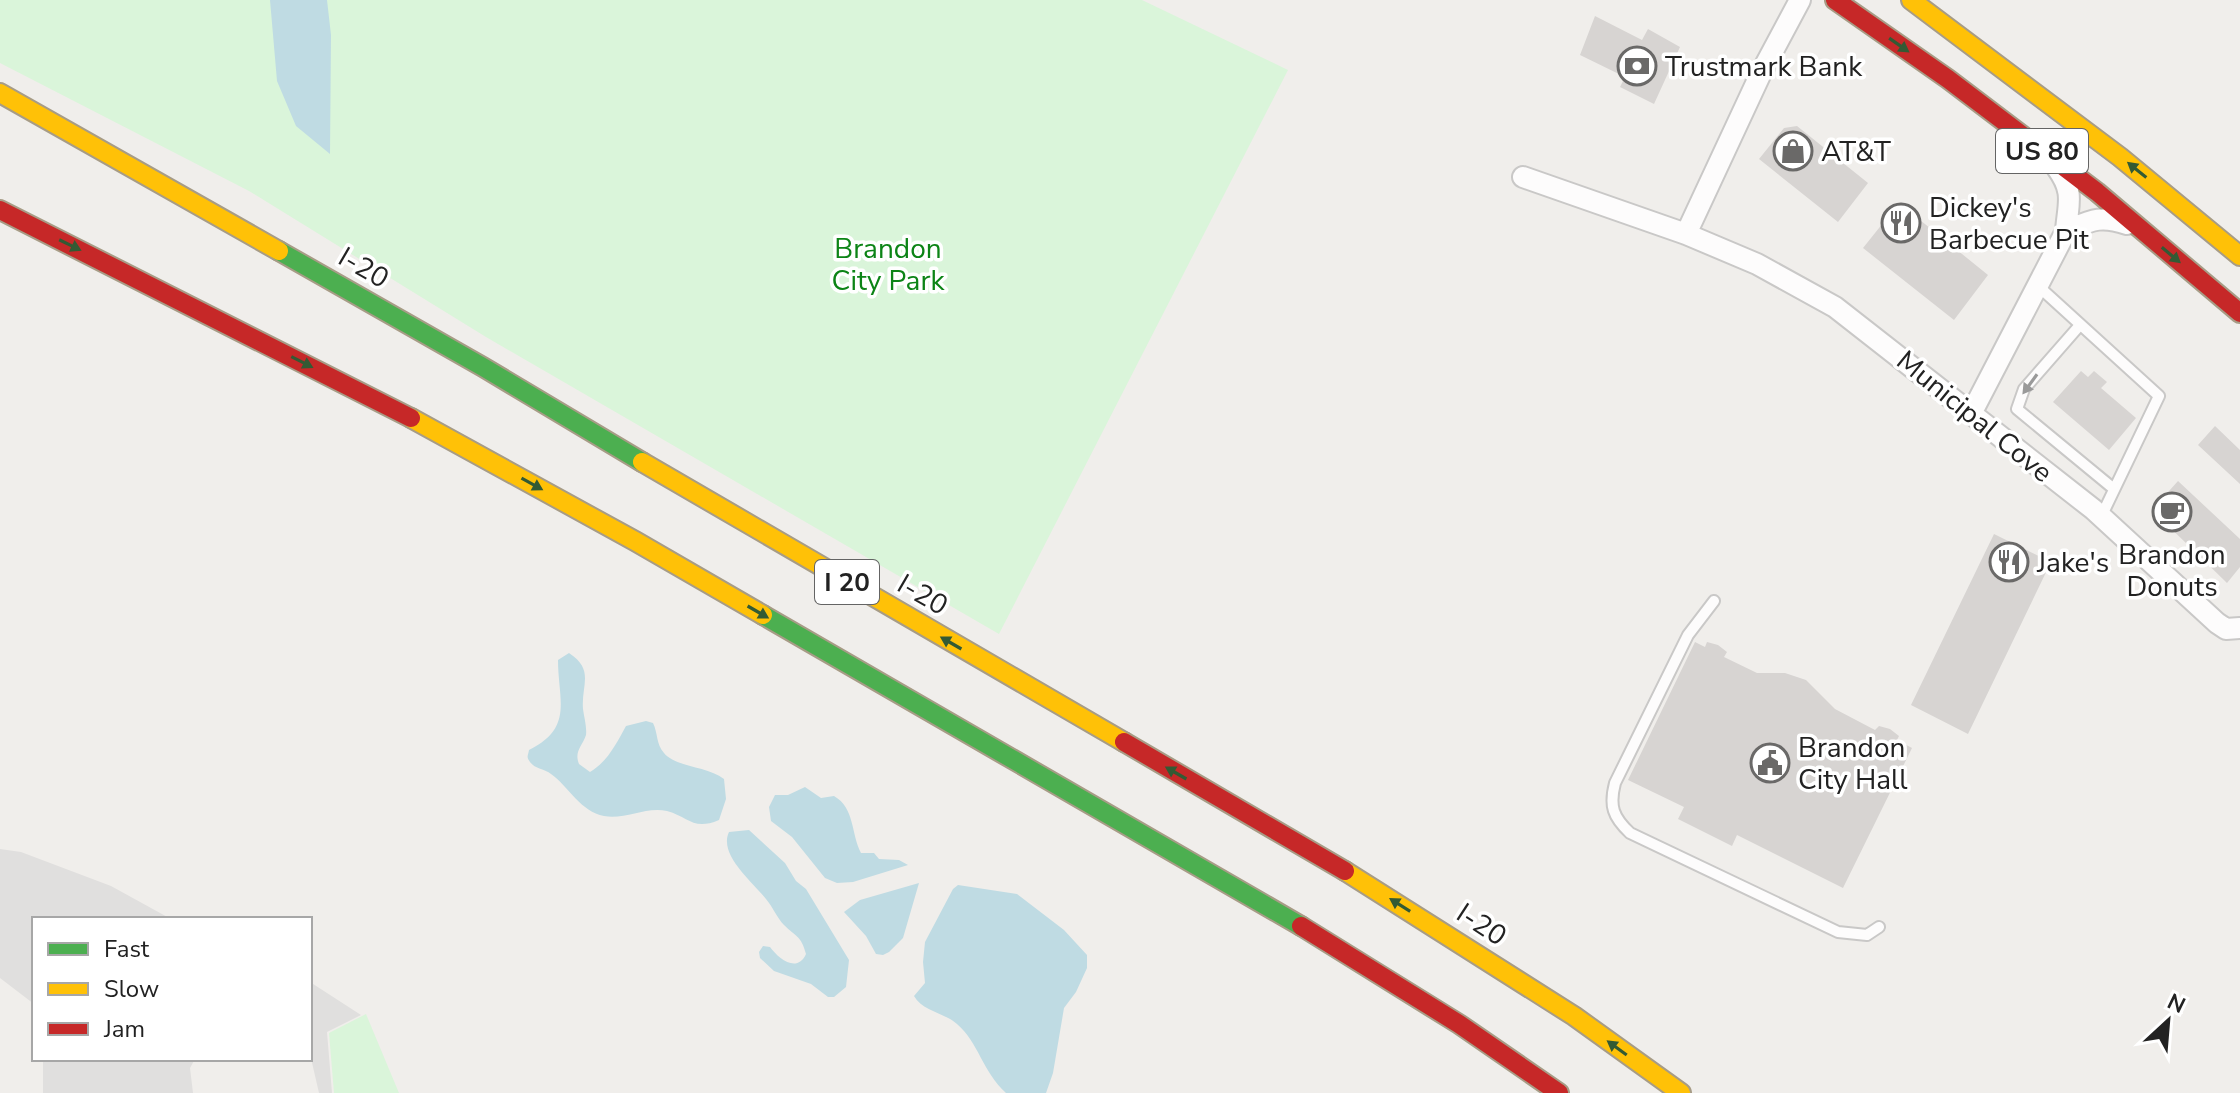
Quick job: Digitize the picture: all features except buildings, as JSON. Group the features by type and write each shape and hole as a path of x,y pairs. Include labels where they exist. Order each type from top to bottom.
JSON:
{"main road":[{"name":"US 80","path":"1835,0 2044,152 2240,313"},
{"name":"US 80","path":"1911,0 2120,157 2240,256"},
{"name":"I-20","path":"0,93 455,351 790,550 1331,862 1574,1016 1681,1093"},
{"name":"I 20","path":"0,210 417,421 648,549 1296,923 1459,1024 1559,1093"}],"street":[{"path":"1686,234 1761,73 1800,0"},
{"path":"1972,412 2066,231 2071,199 2069,191 2065,180 2044,152"},
{"name":"Municipal Cove","path":"1523,177 1686,234 1757,264 1835,307 1972,412 2101,517 2217,623 2226,629 2240,628"},
{"path":"2066,231 2087,221 2104,218 2140,229"}],"lane":[{"path":"2037,285 2159,396 2101,517"},
{"path":"2080,325 2024,389 2017,409 2114,489"},
{"path":"1714,601 1688,635 1615,783 1612,811 1630,833 1838,932 1867,935 1879,927"}],"green space":[{"name":"Brandon City Park","path":"0,0 1142,0 1288,70 999,634 486,337 249,191 0,63"},
{"path":"366,1014 399,1093 334,1093 329,1033"}],"shaded area":[{"path":"0,849 21,852 111,886 167,917 32,917 32,1002 0,978"},
{"path":"312,983 361,1015 327,1032 332,1093 319,1093 312,1061"},
{"path":"43,1061 194,1061 190,1068 193,1093 43,1093"}],"water":[{"path":"270,0 327,0 331,35 330,154 296,126 277,81"},
{"path":"569,653 582,666 585,678 583,709 586,735 578,752 579,764 590,772 607,757 626,726 646,721 653,723 660,746 669,758 724,779 726,799 719,820 697,824 659,810 612,817 596,814 558,779 530,762 529,750 553,732 558,722 561,700 558,660"},
{"path":"805,787 821,798 834,796 841,801 849,814 861,853 874,853 879,859 899,860 908,865 853,882 837,883 825,878 792,837 771,821 769,807 775,795 788,795"},
{"path":"749,830 785,863 796,881 806,889 849,960 846,987 834,997 828,997 811,984 774,971 760,958 759,952 763,946 770,947 778,956 793,963 798,963 806,954 800,940 782,922 728,850 729,832"},
{"path":"919,883 903,938 889,952 876,954 866,936 844,912 860,900"},
{"path":"958,885 1017,894 1064,930 1087,955 1087,968 1076,992 1064,1008 1053,1073 1046,1093 1006,1093 991,1076 964,1032 952,1020 922,1005 914,996 925,983 925,942"}],"traffic: fast":[{"path":"279,251 642,462"},
{"path":"763,615 1301,926"}],"traffic: slow":[{"path":"1911,0 2120,157 2240,256"},
{"path":"0,93 279,251"},
{"path":"411,418 763,615"},
{"path":"642,462 1124,742"},
{"path":"1345,871 1574,1016 1681,1093"}],"traffic: jam":[{"path":"1835,0 1948,79 2097,192 2240,313"},
{"path":"0,210 411,418"},
{"path":"1124,742 1345,871"},
{"path":"1301,926 1459,1024 1559,1093"}],"place":[{"name":"Trustmark Bank","path":"1637,66"},
{"name":"AT&T","path":"1793,151"},
{"name":"Dickey's Barbecue Pit","path":"1901,223"},
{"name":"Brandon Donuts","path":"2172,512"},
{"name":"Jake's","path":"2009,562"},
{"name":"Brandon City Hall","path":"1770,763"}]}
